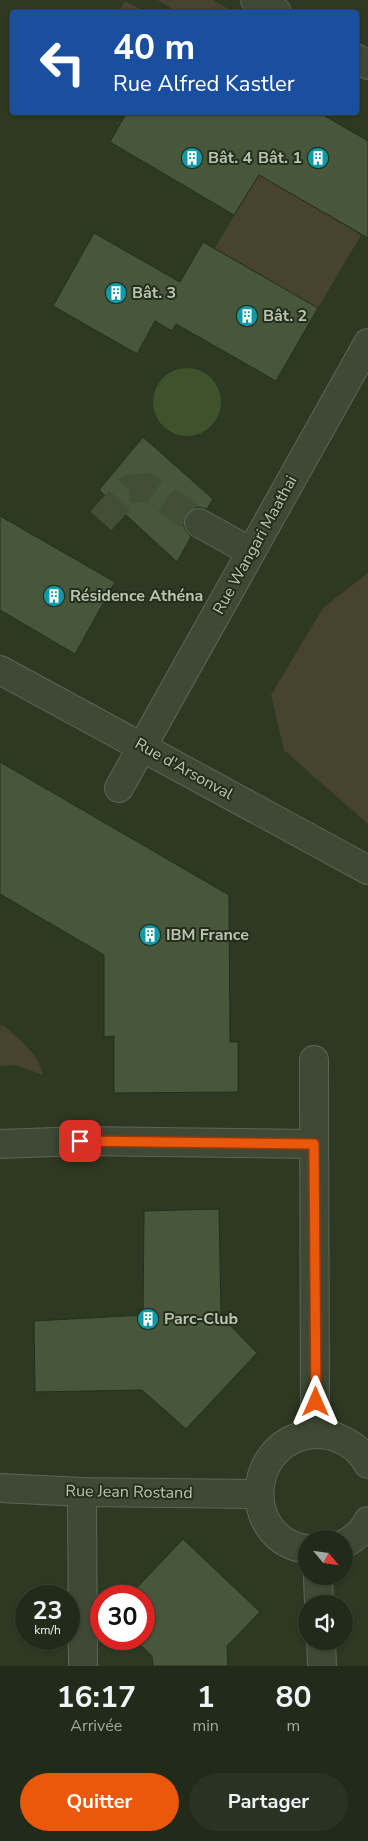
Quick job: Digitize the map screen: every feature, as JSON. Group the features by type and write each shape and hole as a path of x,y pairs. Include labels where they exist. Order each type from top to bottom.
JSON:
{"street":[{"path":"255,0 273,10"},
{"name":"Rue Wangari Maathai","path":"120,788 368,343"},
{"path":"199,523 251,552"},
{"name":"Rue d'Arsonval","path":"0,670 368,870"},
{"path":"314,1060 316,1433"},
{"path":"0,1144 80,1141 314,1144"},
{"path":"298,1547 284,1540 270,1528 262,1512 259,1494 261,1476 269,1459 282,1446 298,1437 316,1433 334,1436 351,1444 365,1457 368,1464"},
{"name":"Rue Jean Rostand","path":"0,1488 82,1492 259,1494"},
{"path":"82,1492 83,1666"},
{"path":"353,1539 365,1527 368,1521"},
{"path":"321,1650 322,1666"}],"shaded area":[{"path":"157,0 212,0 230,10 174,10"},
{"path":"125,1 142,10 119,10"},
{"path":"259,175 361,235 318,308 215,248"},
{"path":"187,368 200,371 211,378 218,389 221,402 218,415 211,426 200,433 187,436 174,433 163,426 156,415 153,402 156,389 163,378 174,371"},
{"path":"368,573 368,824 284,750 271,695 323,608"},
{"path":"0,1025 4,1026 28,1048 41,1067 43,1075 15,1065 0,1066"}],"building":[{"path":"125,115 323,115 368,141 368,238 259,175 234,215 110,142"},
{"path":"94,233 180,282 203,242 318,308 276,381 176,324 172,331 155,321 137,354 53,306"},
{"path":"143,437 213,499 207,509 198,507 186,515 183,524 191,537 177,562 99,490"},
{"name":"Résidence Athéna","path":"0,516 115,582 75,654 0,610"},
{"name":"IBM France","path":"0,762 229,895 230,1042 238,1042 238,1092 114,1093 114,1036 104,1037 104,955 0,894"},
{"name":"Parc-Club","path":"219,1209 221,1316 257,1353 186,1429 142,1390 35,1392 34,1321 143,1315 144,1211"},
{"path":"183,1539 260,1612 227,1646 228,1666 153,1666 152,1656 146,1650 155,1650 155,1585 139,1585"}],"tunnel":[{"path":"101,521 129,489 147,487 199,523"}],"place":[{"name":"Bât. 4","path":"192,158"},
{"name":"Bât. 1","path":"318,158"},
{"name":"Bât. 3","path":"116,293"},
{"name":"Bât. 2","path":"247,316"},
{"name":"Résidence Athéna","path":"54,596"},
{"name":"IBM France","path":"150,935"},
{"name":"Parc-Club","path":"148,1319"}],"route":[{"path":"80,1141 314,1144 316,1402"}]}
